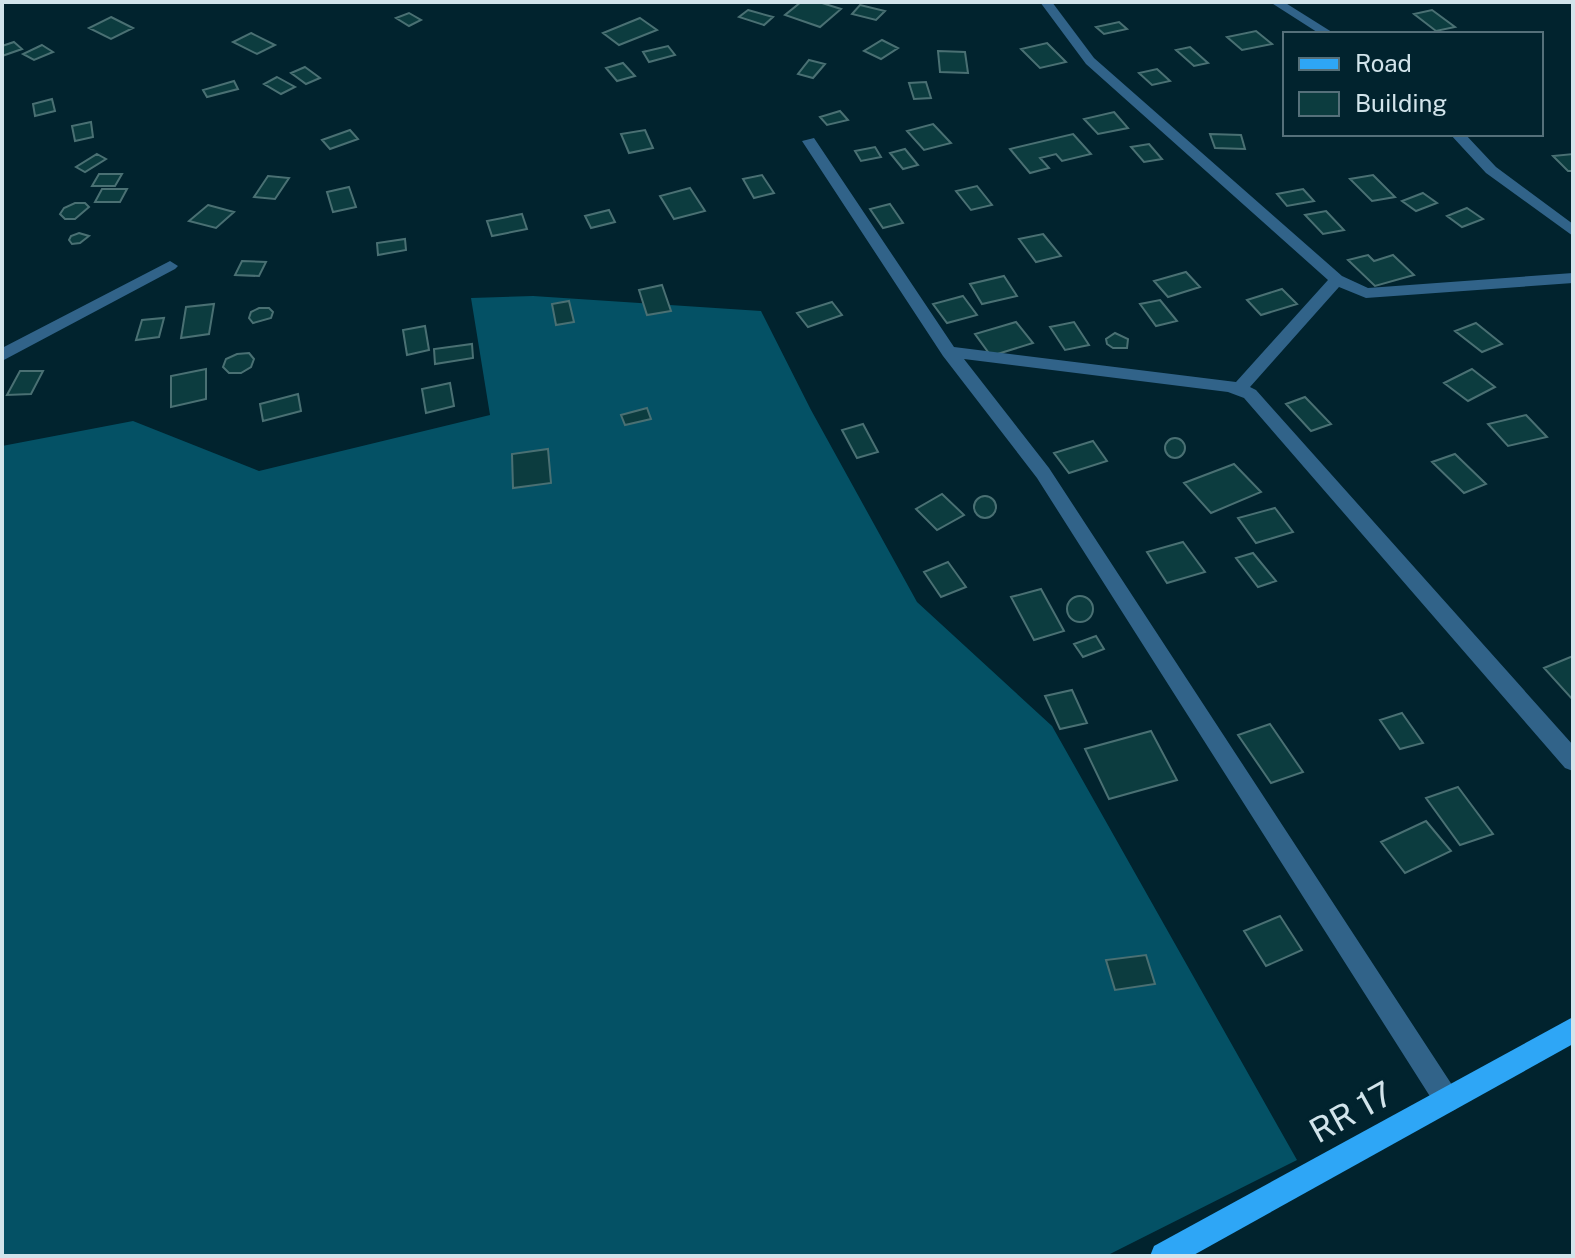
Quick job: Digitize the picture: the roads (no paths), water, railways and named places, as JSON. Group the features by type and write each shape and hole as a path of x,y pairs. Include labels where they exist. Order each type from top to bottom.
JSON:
{"main road":[{"name":"RR 17","path":"1164,1256 1573,1030"}],"street":[{"path":"1046,2 1090,61 1337,280 1366,293 1573,278"},
{"path":"1276,2 1326,32"},
{"path":"1459,136 1491,170 1573,231"},
{"path":"809,141 949,352 1043,473 1447,1100"},
{"path":"2,355 170,266"},
{"path":"1240,388 1337,280"},
{"path":"949,352 1240,388 1250,394 1573,761"}]}
